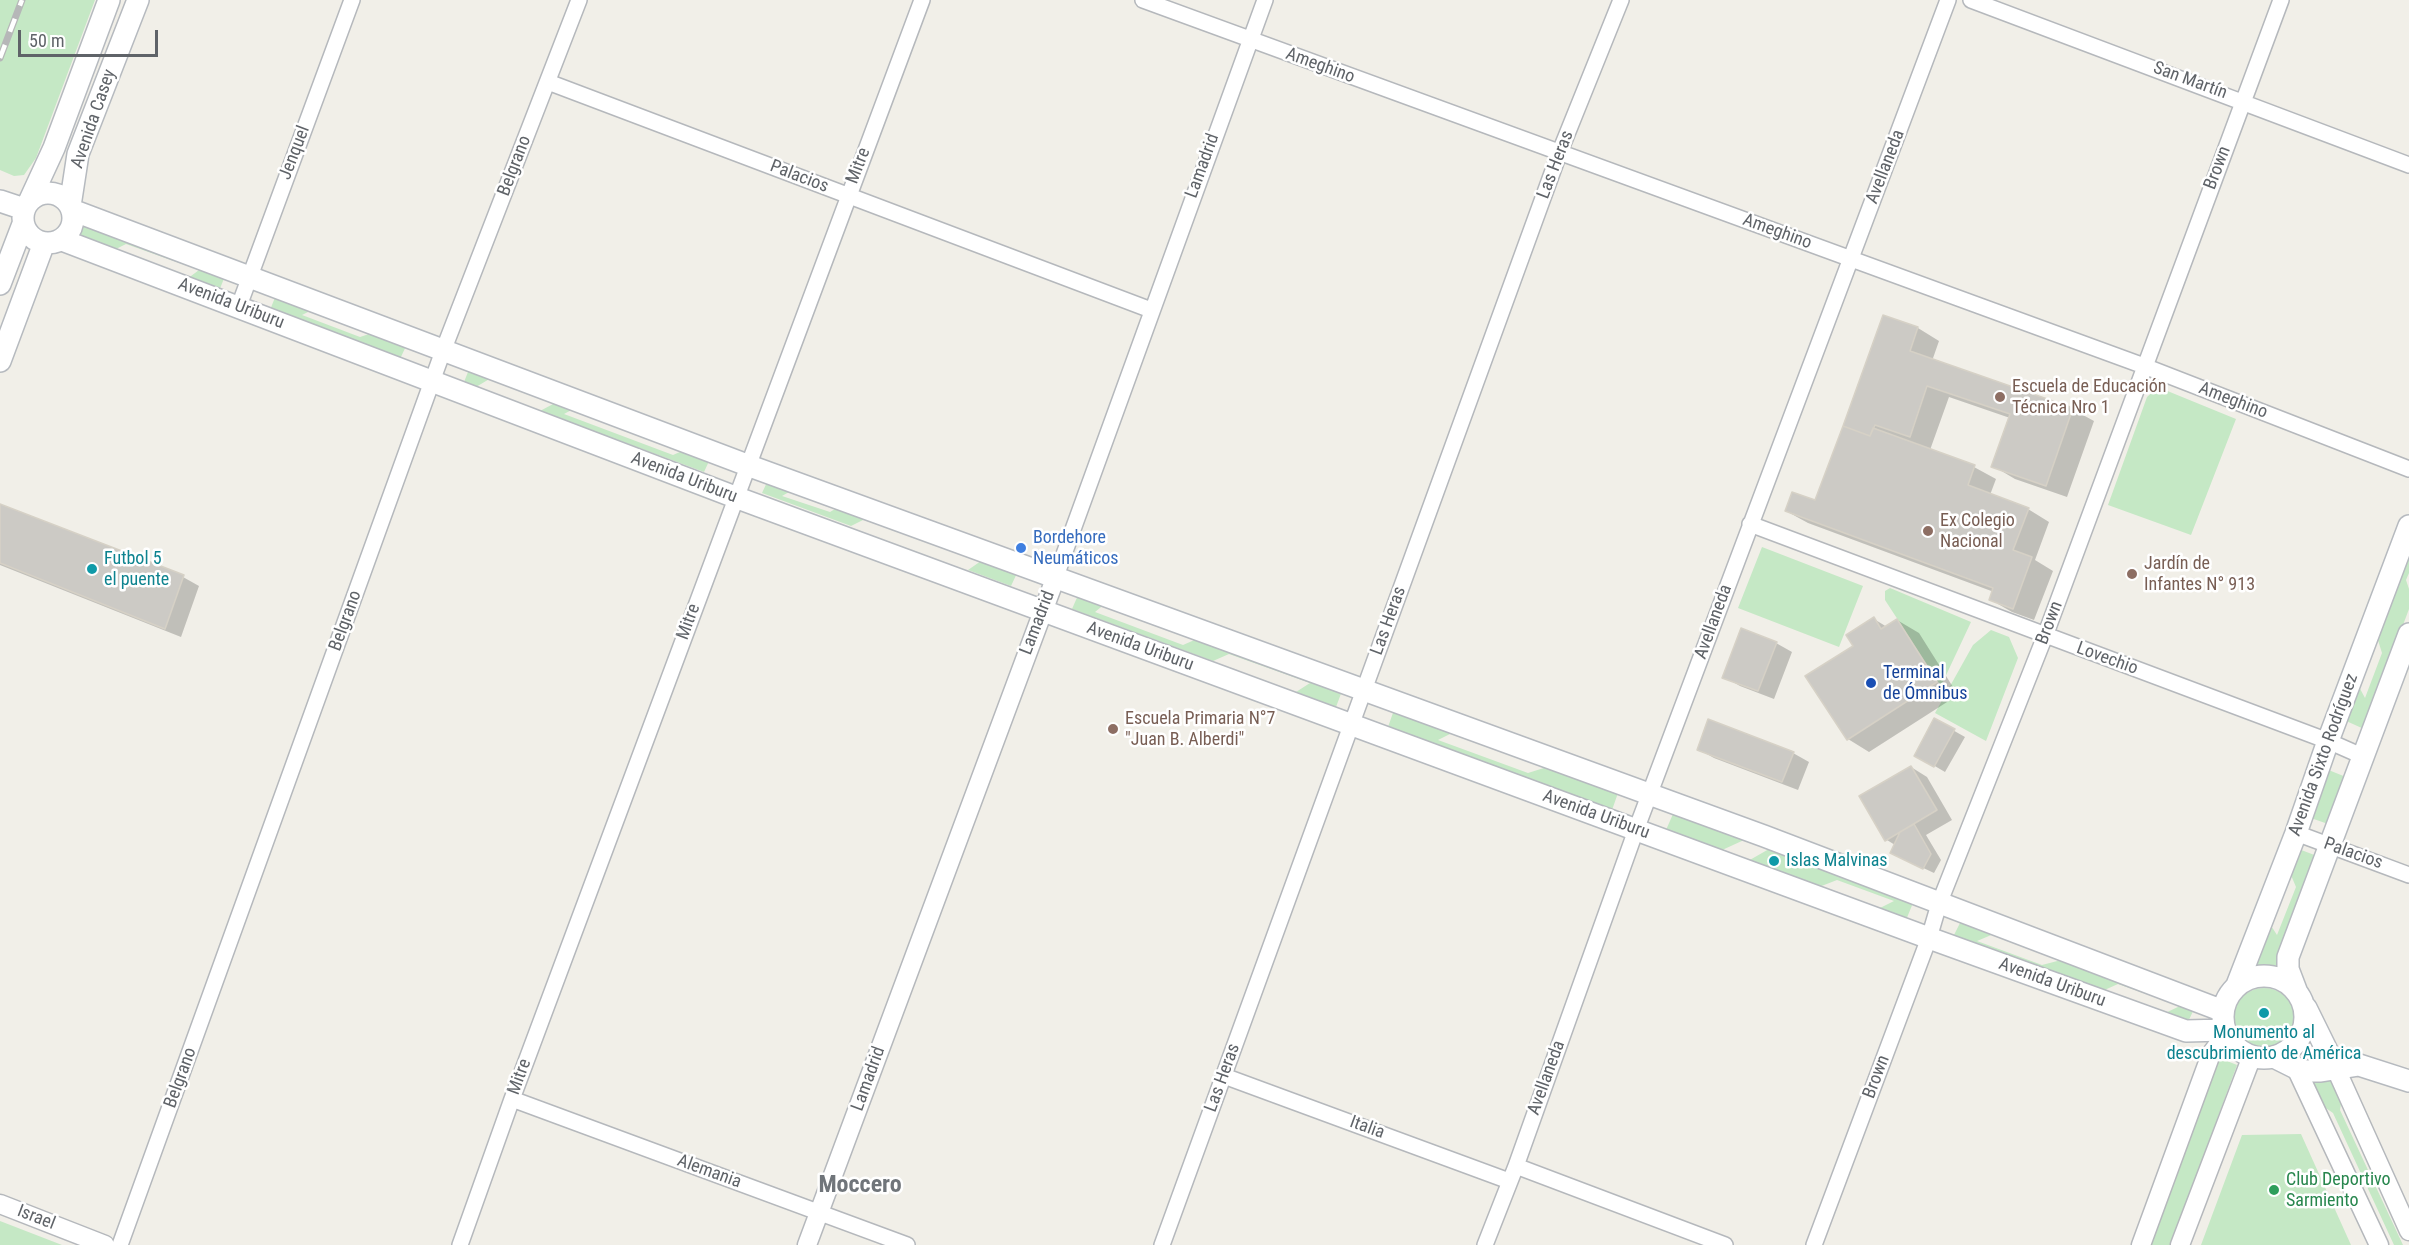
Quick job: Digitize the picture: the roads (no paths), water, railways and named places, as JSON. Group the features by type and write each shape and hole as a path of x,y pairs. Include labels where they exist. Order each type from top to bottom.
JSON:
{"main road":[{"name":"Avenida Casey","path":"0,284 26,211 54,148 109,0"},
{"name":"Avenida Casey","path":"71,208 78,154 138,0"},
{"path":"0,361 53,242 72,227 71,208 62,197 54,194 37,195 26,211 31,238 53,242"},
{"path":"0,201 26,211"},
{"name":"Avenida Uriburu","path":"71,208 747,465 1649,794 1939,904 2224,1025"},
{"name":"Avenida Uriburu","path":"53,242 238,306 432,382 1042,612 2186,1031 2224,1025"},
{"name":"Avenida Sixto Rodríguez","path":"2237,985 2296,833 2409,526"},
{"name":"Avenida Sixto Rodríguez","path":"2299,994 2288,969 2288,957 2409,634"},
{"path":"2299,994 2305,1010 2305,1023 2301,1035 2287,1051 2274,1057 2252,1056 2236,1048 2224,1025 2229,994 2237,985 2247,978 2262,975 2276,977 2289,983 2299,994 2336,1069"},
{"path":"2274,1057 2302,1071 2321,1071 2360,1065 2409,1081"}],"street":[{"name":"Jenquel","path":"238,306 352,0"},
{"name":"Belgrano","path":"120,1245 443,351 579,0"},
{"name":"Mitre","path":"460,1245 735,497 922,0"},
{"name":"Ameghino","path":"1143,0 2144,366 2409,470"},
{"name":"Lamadrid","path":"807,1245 1055,579 1265,0"},
{"name":"Las Heras","path":"1162,1245 1559,154 1621,0"},
{"name":"Avellaneda","path":"1485,1245 1516,1166 1649,794 1948,0"},
{"name":"San Martín","path":"1971,0 2409,165"},
{"name":"Brown","path":"1814,1245 1929,938 1939,904 2045,636 2281,0"},
{"name":"Palacios","path":"548,82 1151,310"},
{"name":"Lovechio","path":"1750,524 2328,741 2362,756"},
{"name":"Palacios","path":"2296,833 2409,875"},
{"path":"2141,1245 2211,1054 2224,1025"},
{"path":"2180,1245 2252,1056"},
{"path":"2296,1068 2379,1245"},
{"path":"2336,1069 2409,1230"},
{"name":"Italia","path":"1224,1076 1509,1181"},
{"name":"Alemania","path":"512,1099 907,1245"},
{"path":"1516,1166 1725,1245"},
{"name":"Israel","path":"0,1204 105,1245"}],"railway":[{"path":"0,58 22,0"}],"place":[{"name":"Escuela de Educación Técnica Nro 1","path":"2000,397"},
{"name":"Ex Colegio Nacional","path":"1928,531"},
{"name":"Bordehore Neumáticos","path":"1021,548"},
{"name":"Futbol 5 el puente","path":"92,569"},
{"name":"Jardín de Infantes N° 913","path":"2132,574"},
{"name":"Terminal de Ómnibus","path":"1871,683"},
{"name":"Escuela Primaria N°7 \"Juan B. Alberdi\"","path":"1113,729"},
{"name":"Islas Malvinas","path":"1774,861"},
{"name":"Monumento al descubrimiento de América","path":"2264,1013"},
{"name":"Club Deportivo Sarmiento","path":"2274,1190"}],"district":[{"name":"Moccero","path":"860,1186"}]}
